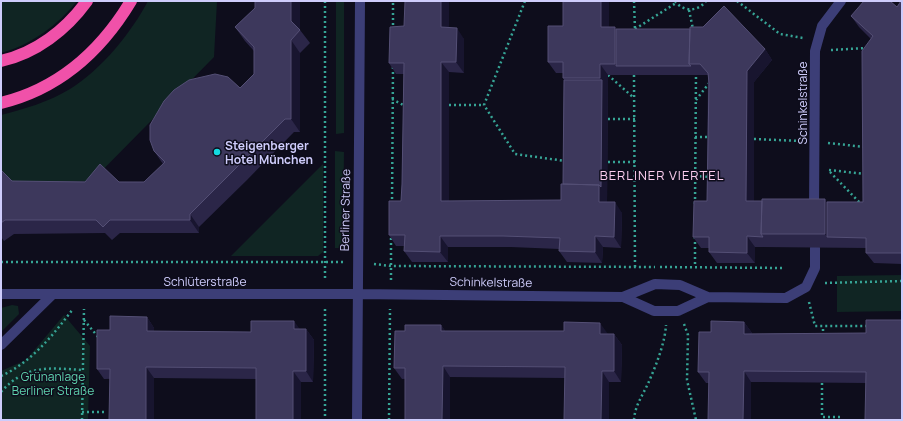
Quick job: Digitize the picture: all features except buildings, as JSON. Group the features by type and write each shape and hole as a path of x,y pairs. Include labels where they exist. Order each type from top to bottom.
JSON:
{"highway":[{"path":"1,61 29,51 55,35 69,23 86,1"},
{"path":"1,103 30,94 47,86 77,66 91,54 106,37 131,1"}],"street":[{"name":"Berliner Straße","path":"357,420 360,1"},
{"name":"Schinkelstraße","path":"814,212 816,46 822,26 841,1"},
{"path":"807,285 815,268 815,248"},
{"name":"Schinkelstraße","path":"358,294 623,297 655,284 680,285 708,296 786,298 807,285"},
{"name":"Schlüterstraße","path":"1,294 358,294"},
{"path":"1,345 53,294"},
{"name":"Schinkelstraße","path":"623,297 654,311 673,311 708,296"}],"path":[{"path":"325,1 325,420"},
{"path":"393,1 393,31"},
{"path":"484,105 525,1"},
{"path":"634,1 635,34"},
{"path":"689,10 700,7 706,1"},
{"path":"737,1 780,34 816,46 873,48"},
{"path":"635,29 676,2 689,10 694,31"},
{"path":"392,210 393,61"},
{"path":"695,207 696,74"},
{"path":"608,75 635,99"},
{"path":"634,75 635,267"},
{"path":"695,100 712,80"},
{"path":"392,99 406,106 411,106"},
{"path":"449,106 484,105"},
{"path":"484,105 515,154 569,162"},
{"path":"608,119 635,119"},
{"path":"695,137 716,138"},
{"path":"754,139 814,142 870,148"},
{"path":"608,162 635,162"},
{"path":"814,169 870,174"},
{"path":"828,170 865,208"},
{"path":"695,176 716,177"},
{"path":"695,230 696,267"},
{"path":"389,420 391,234"},
{"path":"1,262 357,262"},
{"path":"391,266 783,268"},
{"path":"870,326 815,326 807,285 902,281"},
{"path":"82,420 85,294"},
{"path":"1,376 14,370 47,342 85,294"},
{"path":"634,420 635,409 650,379 673,311"},
{"path":"673,311 688,335 687,380 696,420"},
{"path":"84,320 103,343"},
{"path":"823,326 823,339"},
{"path":"1,392 27,371 47,368 83,370"},
{"path":"822,383 822,417 841,417 841,420"},
{"path":"82,412 106,412"}],"green space":[{"path":"1,1 77,1 53,26 43,33 23,45 1,53"},
{"path":"148,1 217,1 214,57 78,195 1,181 1,115 27,108 62,94 82,81 104,61 124,38"},
{"path":"336,1 344,1 344,133 336,134"},
{"path":"335,151 344,152 343,232 350,232 350,248 335,248"},
{"path":"323,164 323,252 318,256 231,256"},
{"path":"902,275 902,311 837,312 837,276"},
{"path":"12,305 18,306 19,314 1,332 1,308"},
{"name":"Grünanlage Berliner Straße","path":"64,315 90,346 88,420 1,420 1,371 26,360"}],"place":[{"name":"Steigenberger Hotel München","path":"217,152"}],"district":[{"name":"BERLINER VIERTEL","path":"662,175"}]}
